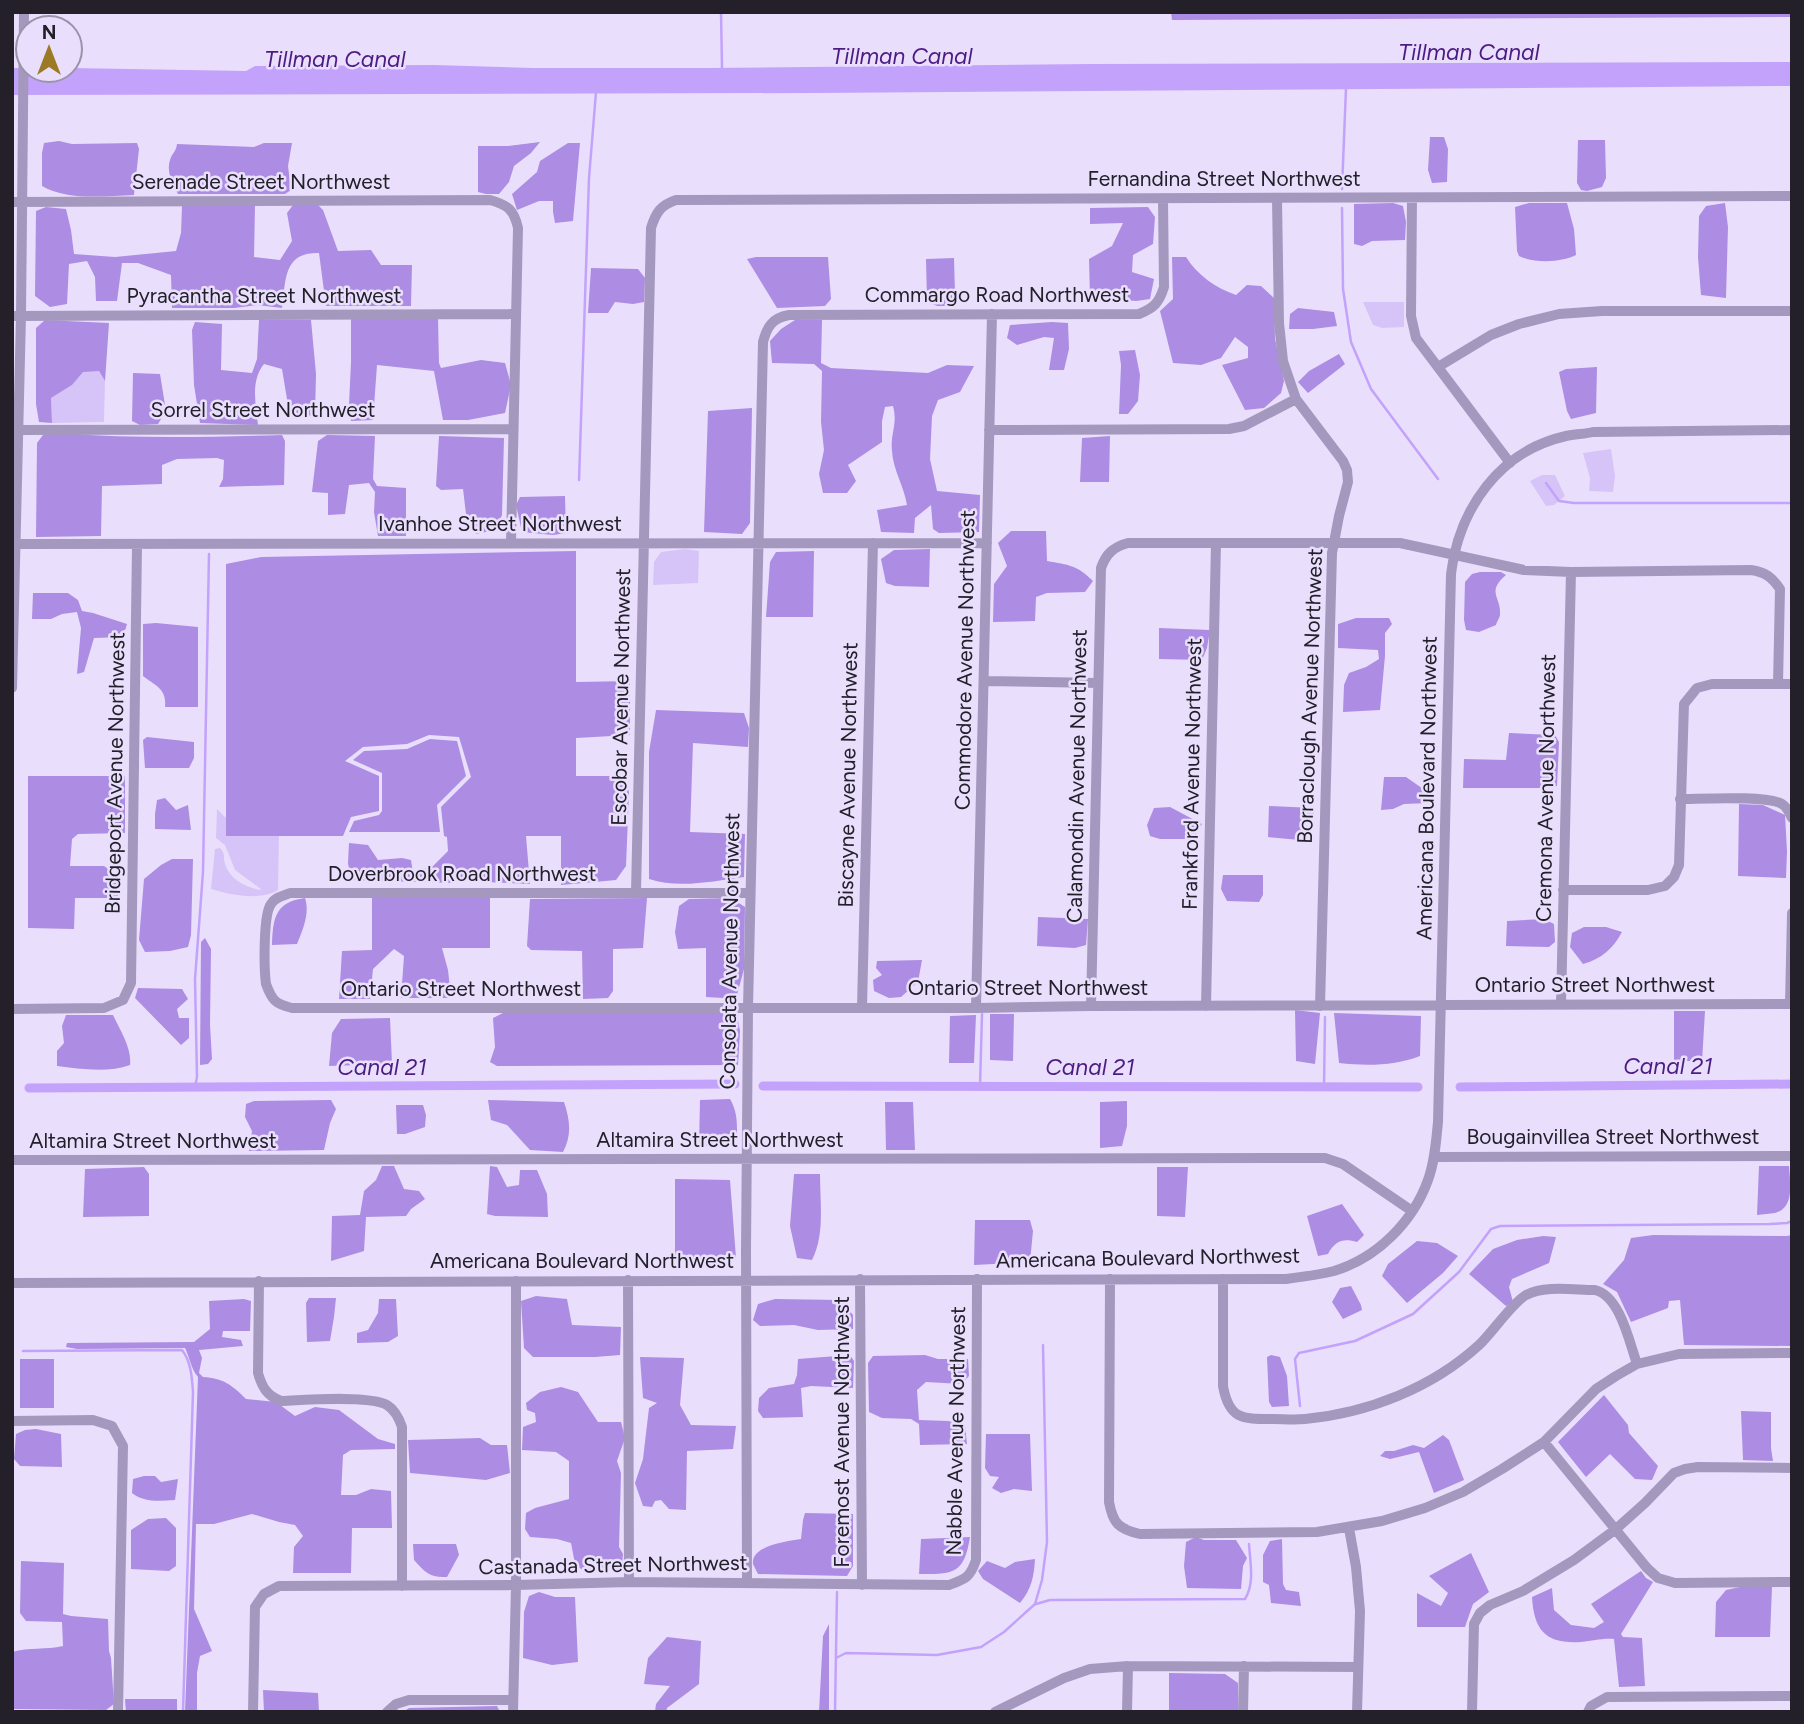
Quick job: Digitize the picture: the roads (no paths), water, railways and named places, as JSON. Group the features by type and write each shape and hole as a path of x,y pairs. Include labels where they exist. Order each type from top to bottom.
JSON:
{"street":[{"path":"12,688 17,202 24,102 24,12"},
{"name":"Fernandina Street Northwest","path":"658,209 676,200 1792,195"},
{"path":"1412,198 1411,316 1416,338 1510,463"},
{"name":"Commargo Road Northwest","path":"772,322 779,316 789,314 1139,314 1152,309 1160,301 1164,287 1163,199"},
{"name":"Borraclough Avenue Northwest","path":"1277,199 1279,323 1283,361 1296,399 1348,470 1348,482 1332,553 1320,1006"},
{"name":"Serenade Street Northwest","path":"17,202 490,200 509,208 515,216 518,228 516,314"},
{"name":"Escobar Avenue Northwest","path":"636,892 651,228 658,209"},
{"path":"1437,367 1491,335 1519,324 1559,314 1602,311 1792,311"},
{"path":"511,543 516,314"},
{"name":"Pyracantha Street Northwest","path":"17,316 516,314"},
{"name":"Commodore Avenue Northwest","path":"976,1007 992,314"},
{"name":"Consolata Avenue Northwest","path":"747,1582 746,1160 750,893 763,342 766,330 772,322"},
{"path":"989,430 1229,429 1244,426 1296,399"},
{"name":"Sorrel Street Northwest","path":"15,430 513,429"},
{"name":"Americana Boulevard Northwest","path":"12,1283 1286,1279 1333,1271 1356,1262 1381,1246 1398,1230 1428,1181 1434,1157 1438,1122 1451,574 1461,529 1474,503 1510,463 1535,448 1564,436 1594,432 1792,430"},
{"name":"Biscayne Avenue Northwest","path":"862,1007 873,543"},
{"name":"Ivanhoe Street Northwest","path":"14,544 987,543"},
{"path":"1216,543 1400,543 1524,570 1762,572 1780,589 1778,684"},
{"name":"Calamondin Avenue Northwest","path":"1091,1006 1101,568 1105,557 1118,545 1216,543"},
{"name":"Frankford Avenue Northwest","path":"1206,1006 1216,543"},
{"name":"Bridgeport Avenue Northwest","path":"12,1009 104,1008 123,1000 131,983 137,545"},
{"name":"Cremona Avenue Northwest","path":"1561,1004 1571,572"},
{"path":"984,681 1098,683"},
{"path":"1563,890 1648,890 1665,886 1674,877 1679,865 1684,704 1697,688 1712,684 1792,684"},
{"path":"1680,799 1766,799 1780,803 1792,818"},
{"name":"Doverbrook Road Northwest","path":"270,994 265,984 266,916 270,905 279,897 290,893 750,893"},
{"path":"1791,1004 1792,913"},
{"name":"Ontario Street Northwest","path":"270,994 278,1004 292,1008 1791,1004"},
{"name":"Bougainvillea Street Northwest","path":"1434,1157 1792,1156"},
{"name":"Altamira Street Northwest","path":"12,1160 1325,1158 1343,1164 1412,1211"},
{"name":"Foremost Avenue Northwest","path":"860,1279 862,1585"},
{"name":"Nabble Avenue Northwest","path":"964,1579 972,1571 976,1560 977,1279"},
{"path":"1110,1279 1109,1502 1111,1514 1117,1524 1125,1531 1140,1534 1317,1532 1382,1521 1463,1493 1544,1442 1596,1390 1637,1364 1679,1354 1792,1353"},
{"path":"1223,1279 1223,1386 1231,1409 1238,1415 1251,1419 1304,1419 1343,1413 1379,1403 1419,1386 1452,1367 1479,1345 1523,1297 1545,1290 1595,1290 1610,1298 1616,1307 1637,1364"},
{"path":"628,1280 629,1581"},
{"path":"259,1281 258,1373 263,1387 273,1398 281,1401 370,1399 387,1405 397,1414 402,1427 402,1586"},
{"path":"513,1712 516,1585 516,1281"},
{"path":"12,1420 93,1420 112,1426 123,1446 118,1712"},
{"path":"1544,1442 1658,1578 1675,1583 1792,1582"},
{"path":"1472,1712 1474,1624 1480,1613 1490,1605 1522,1591 1574,1560 1616,1529 1647,1502 1674,1473 1698,1467 1792,1468"},
{"path":"1349,1528 1360,1611 1357,1712"},
{"name":"Castanada Street Northwest","path":"253,1712 255,1608 264,1594 279,1586 516,1585 629,1581 948,1585 964,1579"},
{"path":"995,1712 1064,1678 1090,1669 1128,1666 1358,1667"},
{"path":"1127,1712 1128,1666"},
{"path":"1243,1712 1244,1666"},
{"path":"1590,1709 1607,1697 1792,1696"},
{"path":"387,1712 396,1704 409,1700 513,1700"}],"waterway":[{"path":"721,12 722,68"},
{"path":"1342,189 1346,88"},
{"path":"579,480 589,178 596,92"},
{"path":"1342,208 1343,289 1351,342 1371,389 1438,479"},
{"path":"1546,483 1559,501 1574,503 1792,503"},
{"path":"195,1087 195,979 203,872 209,554"},
{"path":"980,1086 982,1014"},
{"path":"1324,1086 1325,1017"},
{"name":"Canal 21","path":"29,1088 735,1084"},
{"name":"Canal 21","path":"1460,1087 1792,1084"},
{"name":"Canal 21","path":"763,1086 1418,1087"},
{"path":"1300,1406 1295,1359 1299,1353 1355,1341 1413,1314 1459,1272 1491,1229 1500,1226 1770,1224 1792,1221"},
{"path":"836,1658 846,1653 937,1655 981,1647 1004,1632 1035,1604 1042,1580 1047,1542 1043,1345"},
{"path":"23,1351 182,1350 187,1359 193,1392 183,1712"},
{"path":"1036,1604 1050,1600 1245,1599 1251,1579 1249,1544"},
{"path":"835,1712 837,1592"}],"water label":[{"name":"Tillman Canal","path":"1469,52"},
{"name":"Tillman Canal","path":"902,56"},
{"name":"Tillman Canal","path":"335,59"}]}
